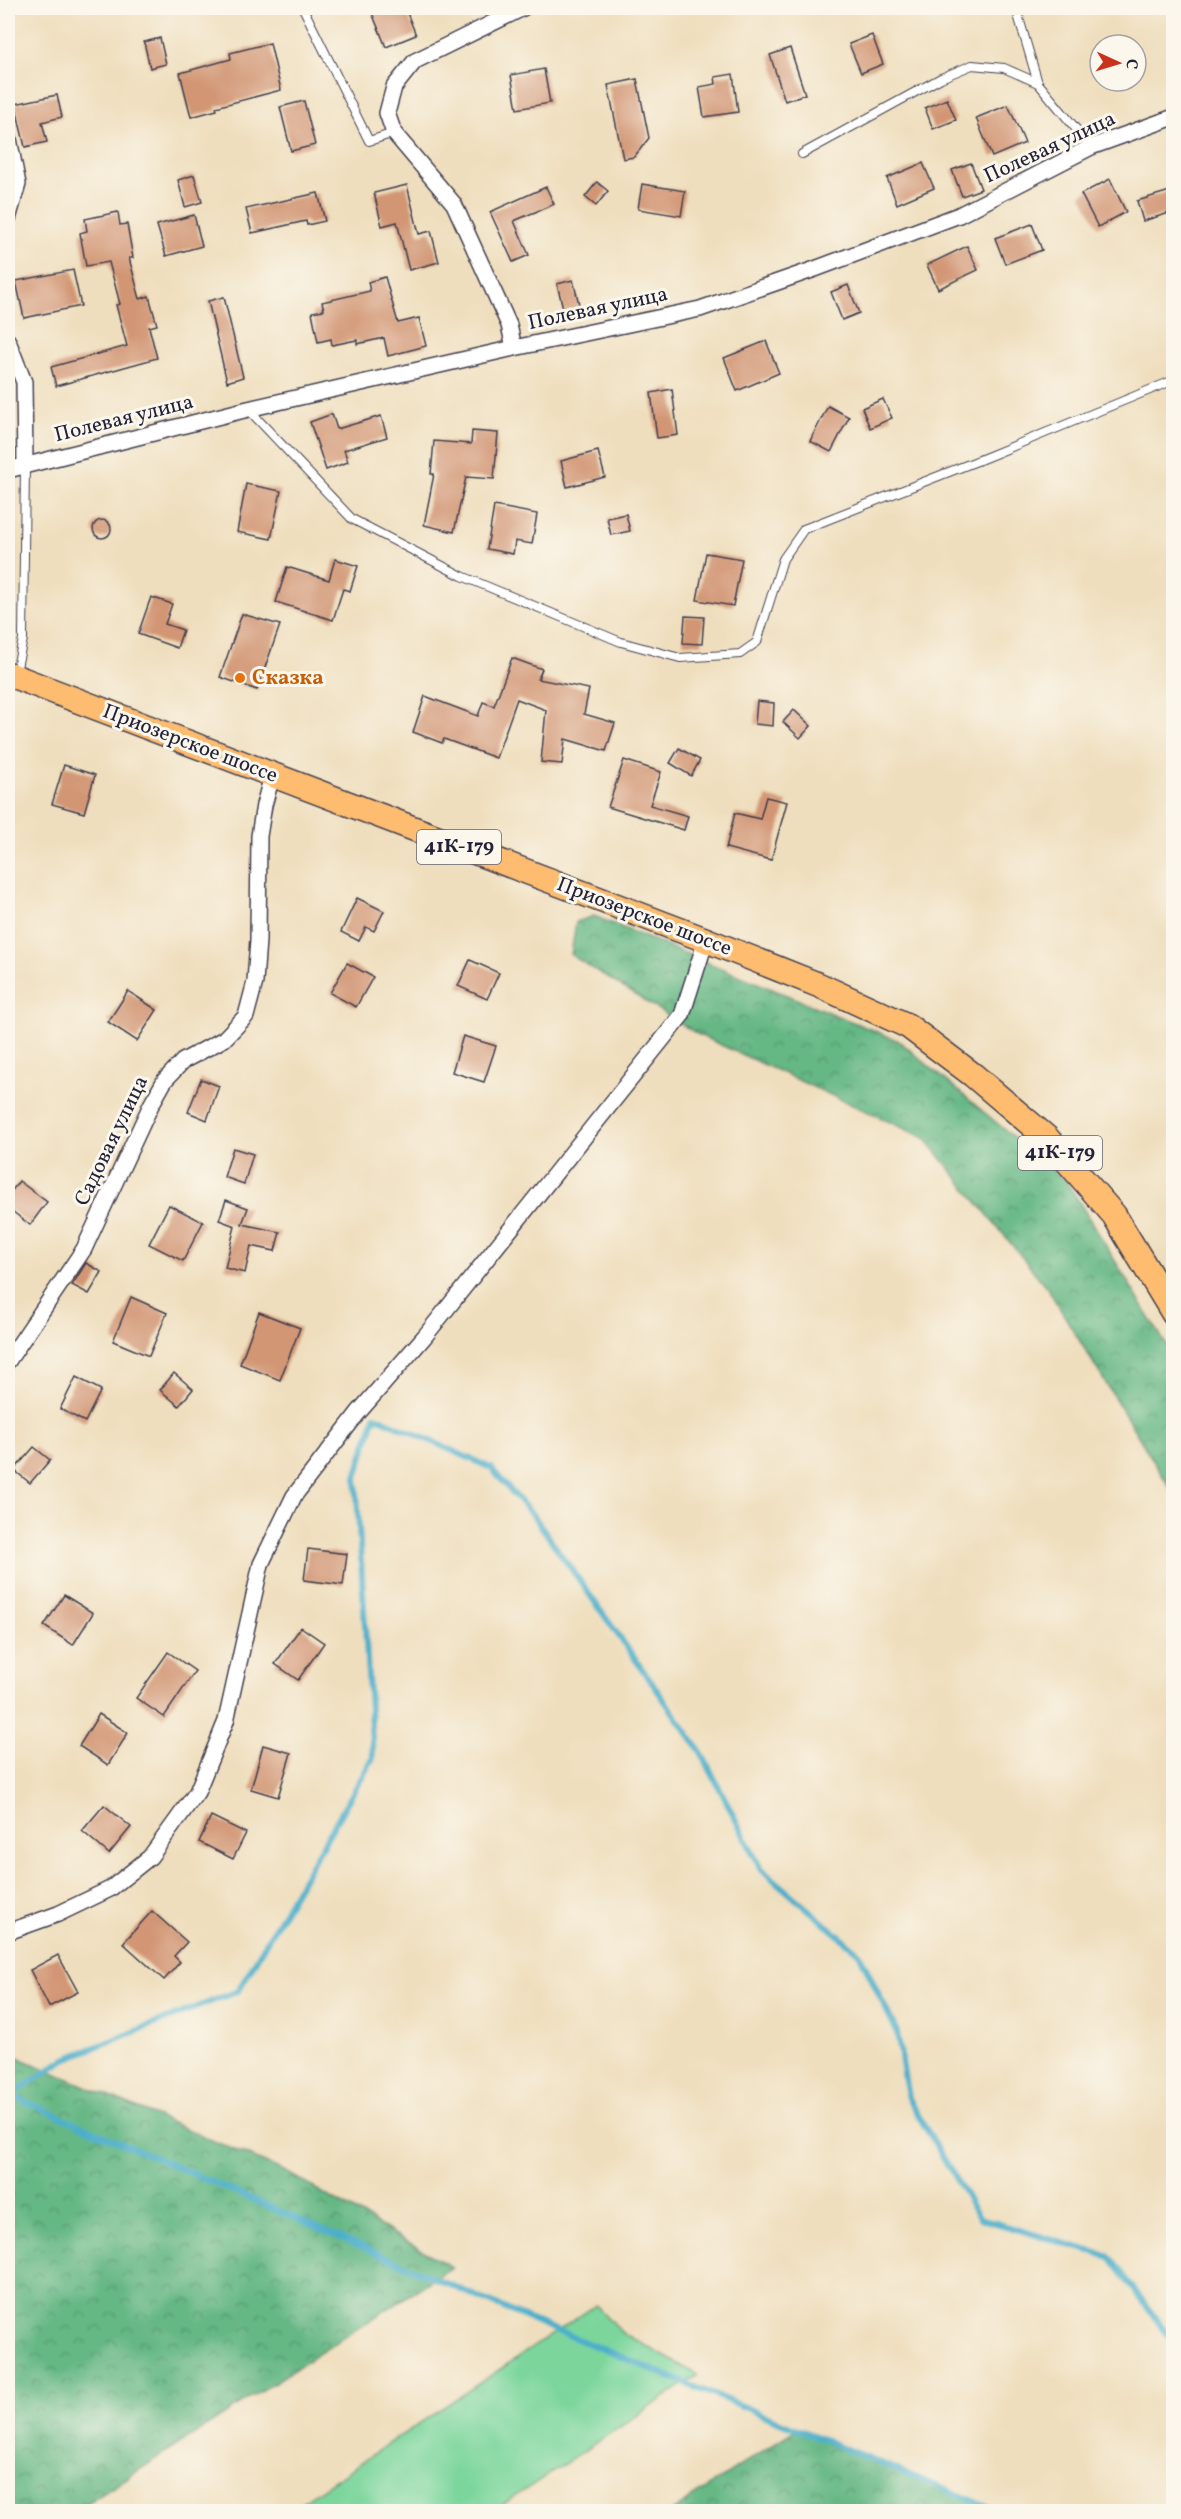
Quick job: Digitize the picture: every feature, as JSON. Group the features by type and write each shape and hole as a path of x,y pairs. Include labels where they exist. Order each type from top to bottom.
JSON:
{"main road":[{"name":"Приозерское шоссе","path":"11,675 706,940 821,986 909,1026 973,1075 1047,1138 1114,1215 1173,1314"}],"street":[{"path":"514,348 509,325 454,204 394,133 387,113 394,87 415,61 523,8"},
{"name":"Полевая улица","path":"8,470 248,409 514,348 700,309 959,215 1091,147 1173,117"},
{"path":"8,134 18,184 8,219"},
{"path":"8,340 24,382 25,466"},
{"name":"Садовая улица","path":"8,1361 84,1249 151,1105 165,1080 183,1061 224,1039 246,1016 255,982 258,940 259,836 272,776"},
{"path":"8,1932 58,1914 110,1889 150,1857 197,1792 226,1721 261,1564 294,1496 358,1413 425,1336 682,1015 706,940"}],"lane":[{"path":"303,8 369,141 394,133"},
{"path":"1016,8 1038,83 1091,147"},
{"path":"802,154 940,78 972,65 1004,68 1038,83"},
{"path":"248,409 352,519 462,576 621,642 680,658 740,654 757,642 783,559 804,529 1173,380"},
{"path":"11,675 20,658 23,639 25,466"}],"green space":[{"path":"594,916 899,1041 1067,1182 1173,1356 1173,1493 1048,1289 925,1138 699,1035 571,955 576,922"},
{"path":"8,2053 286,2172 452,2267 76,2511 8,2511"},
{"path":"596,2305 621,2332 698,2375 493,2511 292,2511 293,2508"},
{"path":"796,2429 1000,2511 672,2511"}],"building":[{"path":"370,8 405,8 416,35 386,47"},
{"path":"872,35 883,64 861,73 849,44"},
{"path":"160,38 166,64 150,68 144,42"},
{"path":"270,43 281,90 216,107 217,110 191,117 180,73 231,59 230,53"},
{"path":"790,48 805,94 785,101 770,55"},
{"path":"544,69 550,103 517,109 511,75"},
{"path":"733,74 738,112 704,117 699,87 716,84 715,77"},
{"path":"637,79 649,138 634,157 623,159 608,85"},
{"path":"57,95 62,117 42,122 47,142 25,147 15,104"},
{"path":"947,99 956,120 933,129 925,108"},
{"path":"304,101 315,145 291,151 280,107"},
{"path":"1008,105 1025,143 992,157 976,118"},
{"path":"923,163 934,188 897,204 887,178"},
{"path":"971,163 981,189 962,196 952,170"},
{"path":"194,175 202,202 185,207 178,180"},
{"path":"1110,179 1126,212 1098,227 1081,194"},
{"path":"597,182 608,191 596,206 585,197"},
{"path":"642,184 685,191 681,216 638,209"},
{"path":"407,185 419,234 431,231 439,262 409,270 397,222 382,226 374,193"},
{"path":"546,187 554,204 514,221 529,255 513,262 490,212"},
{"path":"1173,190 1173,212 1143,221 1137,201"},
{"path":"318,193 325,221 307,225 306,221 252,233 246,209"},
{"path":"118,212 120,225 127,224 133,258 129,258 140,299 149,296 157,325 149,327 157,358 56,386 51,367 127,346 116,305 120,304 109,262 86,266 80,233 87,231 85,219"},
{"path":"194,215 202,246 166,256 157,225"},
{"path":"1032,224 1042,250 1005,264 995,238"},
{"path":"967,246 978,270 938,289 927,265"},
{"path":"73,270 81,306 24,318 16,281"},
{"path":"385,277 398,323 419,318 426,346 388,356 384,338 357,344 357,340 332,345 331,339 318,342 312,312 324,310 322,302 370,291 368,282"},
{"path":"573,280 580,308 564,312 557,284"},
{"path":"848,285 859,313 842,320 831,292"},
{"path":"224,297 243,377 227,382 208,301"},
{"path":"766,341 779,373 737,391 724,358"},
{"path":"672,389 678,435 657,438 651,393"},
{"path":"883,399 892,418 870,428 862,408"},
{"path":"828,406 849,417 831,452 810,441"},
{"path":"332,414 337,429 381,416 387,437 344,450 348,462 326,470 310,422"},
{"path":"472,431 498,433 494,479 466,477 454,532 424,525 434,474 431,474 434,441 471,444"},
{"path":"598,451 605,477 567,487 561,461"},
{"path":"246,484 281,491 271,539 237,532"},
{"path":"494,506 537,514 532,544 515,541 513,554 487,549"},
{"path":"626,514 630,531 611,535 607,518"},
{"path":"98,520 106,520 111,525 109,536 98,538 93,533 93,525"},
{"path":"706,553 742,559 733,606 697,600"},
{"path":"335,559 358,566 350,591 343,589 333,620 276,602 287,567 329,580"},
{"path":"151,597 172,604 165,624 183,630 177,648 138,634"},
{"path":"242,614 280,625 257,690 220,677"},
{"path":"685,616 704,617 702,644 683,643"},
{"path":"512,658 542,669 538,679 589,689 584,714 615,723 606,751 565,739 562,764 541,762 546,710 517,699 496,758 444,739 442,743 413,732 425,696 478,716 483,702 494,706"},
{"path":"757,701 774,703 773,726 755,724"},
{"path":"794,710 811,726 800,738 783,722"},
{"path":"679,748 700,760 691,776 670,763"},
{"path":"624,760 661,772 650,805 688,816 684,830 608,807"},
{"path":"64,765 95,775 84,813 52,804"},
{"path":"766,797 787,802 771,860 726,848 735,813 760,819"},
{"path":"357,898 384,911 374,931 366,927 359,941 341,932"},
{"path":"470,960 499,973 487,999 458,986"},
{"path":"347,963 373,977 356,1007 330,993"},
{"path":"128,991 157,1010 137,1041 108,1022"},
{"path":"463,1036 496,1046 484,1082 452,1072"},
{"path":"201,1079 219,1086 207,1120 188,1112"},
{"path":"233,1148 253,1154 244,1184 224,1177"},
{"path":"19,1181 47,1202 30,1225 8,1208 8,1196"},
{"path":"226,1200 248,1208 242,1224 280,1232 275,1251 251,1246 245,1273 225,1268 235,1226 219,1220"},
{"path":"169,1205 203,1222 183,1261 149,1244"},
{"path":"86,1263 102,1272 89,1294 72,1285"},
{"path":"131,1297 167,1313 149,1356 113,1341"},
{"path":"259,1312 300,1328 280,1380 240,1364"},
{"path":"174,1373 193,1389 179,1406 160,1390"},
{"path":"76,1377 101,1390 85,1422 60,1409"},
{"path":"34,1447 50,1460 30,1483 14,1470"},
{"path":"308,1549 347,1554 343,1585 304,1580"},
{"path":"64,1595 93,1613 73,1645 44,1626"},
{"path":"301,1627 324,1643 298,1680 275,1664"},
{"path":"168,1652 195,1671 164,1717 136,1698"},
{"path":"99,1714 128,1733 108,1765 79,1746"},
{"path":"263,1745 291,1753 278,1797 251,1789"},
{"path":"104,1805 131,1827 109,1854 82,1831"},
{"path":"211,1816 246,1833 233,1859 199,1842"},
{"path":"152,1911 187,1942 174,1956 180,1962 164,1980 123,1943"},
{"path":"58,1955 78,1992 49,2007 30,1970"}],"waterway":[{"path":"11,2095 65,2059 238,1991 373,1758 356,1477 375,1416 491,1468 536,1519 701,1752 761,1869 859,1953 897,2032 908,2098 979,2218 1110,2257 1174,2343"},
{"path":"8,2094 536,2322 1000,2512"}],"place":[{"name":"Сказка","path":"240,678"}]}
